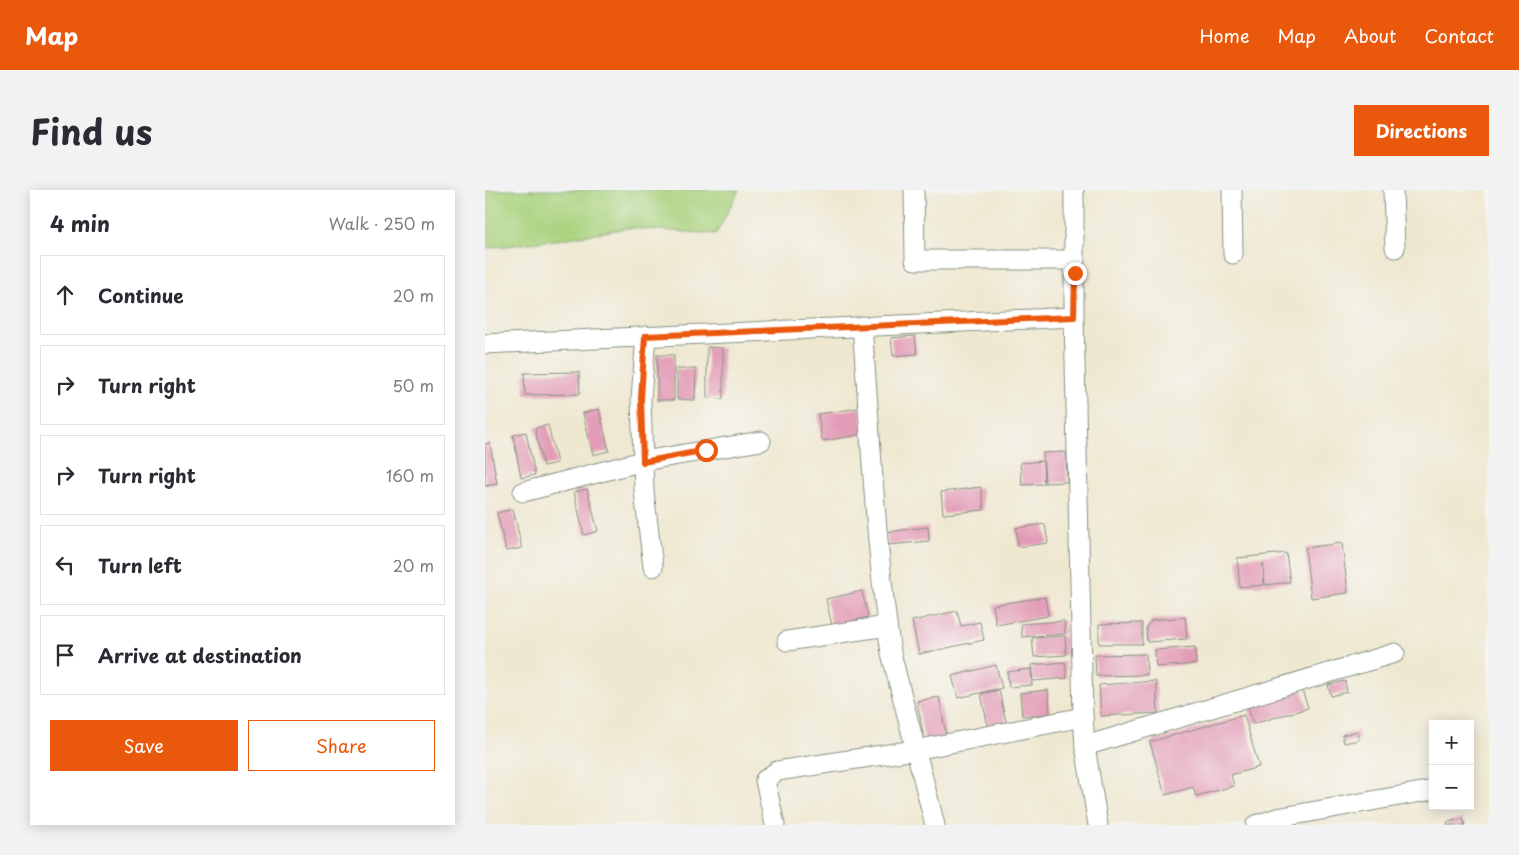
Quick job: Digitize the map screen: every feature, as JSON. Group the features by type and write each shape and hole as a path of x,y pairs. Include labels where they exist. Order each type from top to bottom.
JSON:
{"street":[{"path":"914,190 915,260 1075,266"},
{"path":"1073,190 1083,717 1085,746 1098,825"},
{"path":"1231,190 1233,254"},
{"path":"1393,190 1395,248"},
{"path":"485,344 862,326 1074,312"},
{"path":"862,326 875,511 887,626 891,653 935,825"},
{"path":"645,336 641,398 643,491 653,567"},
{"path":"523,492 643,462 761,441"},
{"path":"787,641 887,626"},
{"path":"1085,746 1395,653"},
{"path":"775,825 765,780 777,771 915,750 1083,717"},
{"path":"1256,825 1277,818 1427,792"}],"green space":[{"path":"485,190 739,190 716,234 628,228 556,240 485,248"}],"building":[{"path":"915,336 917,354 893,356 891,338"},
{"path":"707,347 723,348 723,399 707,398"},
{"path":"657,355 674,355 674,400 657,400"},
{"path":"677,369 696,369 695,400 677,399"},
{"path":"579,372 580,394 525,395 524,373"},
{"path":"860,408 865,434 822,441 818,414"},
{"path":"599,409 609,451 593,455 583,413"},
{"path":"548,425 557,463 543,466 535,428"},
{"path":"526,432 535,475 521,478 513,435"},
{"path":"490,443 497,484 485,486 485,444"},
{"path":"1066,452 1067,482 1045,483 1043,453"},
{"path":"1043,461 1044,484 1022,485 1020,463"},
{"path":"981,487 984,510 943,514 941,492"},
{"path":"587,489 598,531 584,535 574,492"},
{"path":"513,509 522,548 506,551 497,513"},
{"path":"1045,524 1048,543 1018,547 1016,528"},
{"path":"928,527 929,541 888,545 887,532"},
{"path":"1342,543 1348,593 1311,598 1305,548"},
{"path":"1286,553 1290,582 1265,585 1263,564 1264,585 1240,587 1237,558"},
{"path":"862,591 868,617 832,626 826,599"},
{"path":"1045,597 1048,616 996,625 993,605"},
{"path":"957,611 961,626 980,622 984,640 919,654 912,621"},
{"path":"1185,617 1187,639 1147,642 1146,627 1152,620"},
{"path":"1064,621 1065,634 1022,637 1021,624"},
{"path":"1142,623 1142,644 1099,644 1099,624"},
{"path":"1065,636 1066,655 1034,657 1032,638"},
{"path":"1195,647 1196,664 1156,667 1155,650"},
{"path":"1146,654 1147,675 1096,676 1095,655"},
{"path":"1065,662 1067,678 1033,681 1031,665"},
{"path":"996,665 1002,688 958,698 952,676"},
{"path":"1031,669 1032,685 1009,687 1007,672"},
{"path":"1156,681 1158,713 1101,716 1099,685"},
{"path":"1345,681 1347,692 1331,696 1328,685"},
{"path":"999,690 1007,727 989,731 981,694"},
{"path":"1048,690 1050,714 1022,716 1020,693"},
{"path":"1302,690 1308,708 1253,724 1248,706"},
{"path":"939,697 947,740 925,744 917,701"},
{"path":"1244,715 1259,767 1231,775 1234,786 1196,796 1193,787 1165,795 1150,742"},
{"path":"1358,731 1359,740 1344,743 1342,735"},
{"path":"1463,818 1465,825 1448,825 1447,822"}],"route":[{"path":"706,450 643,462 641,398 645,336 1074,317 1075,273"}]}
